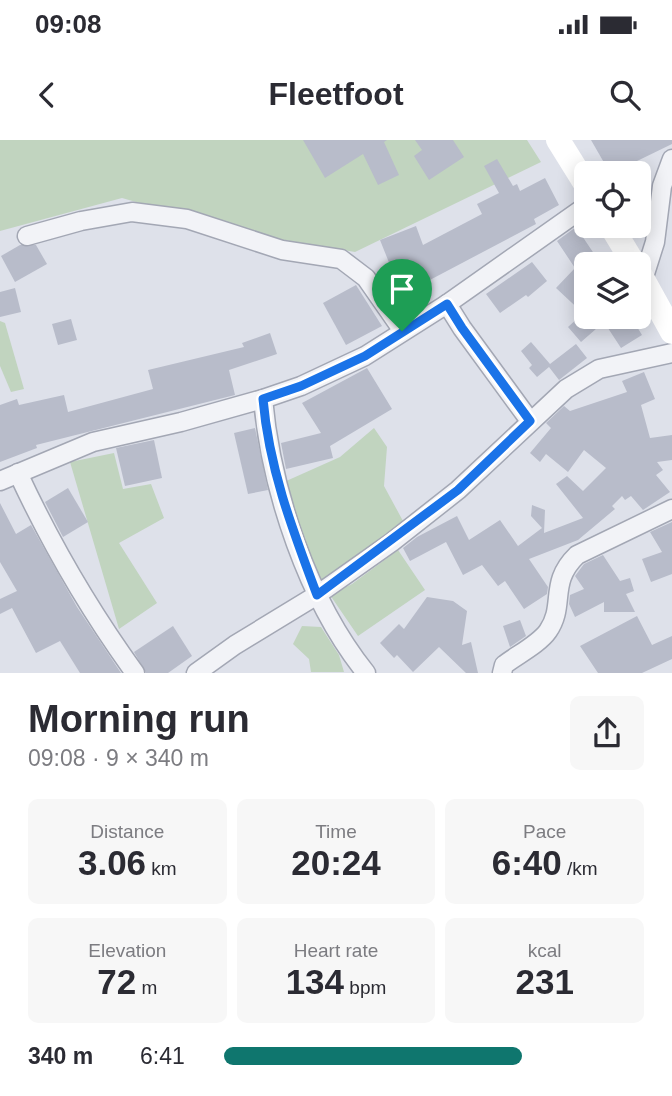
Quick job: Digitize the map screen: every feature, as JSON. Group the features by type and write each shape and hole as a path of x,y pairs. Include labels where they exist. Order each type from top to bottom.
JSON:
{"street":[{"path":"558,140 574,166"},
{"path":"650,252 655,242 662,187 672,159"},
{"path":"27,236 81,221 132,212 187,219 282,250 341,260 366,278 402,331"},
{"path":"0,481 93,442 181,422 301,386 365,356 447,304 574,214"},
{"path":"651,294 672,332"},
{"path":"447,304 530,421"},
{"path":"196,673 235,645 317,595 458,490 566,389 599,369 672,353"},
{"path":"263,399 267,440 282,501 317,595 343,644 366,673"},
{"path":"18,473 71,572 135,673"},
{"path":"502,673 505,665 548,631 555,615 559,581 565,566 577,555 672,509"}],"green space":[{"path":"0,140 527,140 541,162 355,252 248,234 122,198 0,231"},
{"path":"0,321 5,323 24,389 11,392 0,366"},
{"path":"374,428 387,447 384,486 403,521 322,587 284,482 340,457"},
{"path":"114,453 123,489 151,484 164,518 119,543 157,603 119,629 70,462"},
{"path":"398,550 425,590 358,636 330,595 352,584"},
{"path":"302,626 321,627 339,655 344,672 311,672 309,659 293,644"}],"building":[{"path":"303,140 387,140 384,142 399,175 378,185 363,154 325,178"},
{"path":"415,140 453,140 464,157 429,180 414,156 422,150"},
{"path":"591,140 672,140 672,144 637,161 603,161"},
{"path":"497,159 513,186 517,184 520,191 545,178 559,205 534,219 536,224 409,291 413,297 398,304 379,277 392,270 380,240 416,226 423,245 482,214 477,204 499,193 484,166"},
{"path":"574,228 574,238 583,238 593,252 574,252 574,266 557,241"},
{"path":"20,245 36,245 47,264 15,282 1,256"},
{"path":"532,262 547,281 528,297 526,295 500,313 486,294"},
{"path":"574,269 574,305 556,288"},
{"path":"356,285 382,326 346,345 323,303"},
{"path":"15,288 21,312 0,317 0,292"},
{"path":"71,319 77,340 58,345 52,324"},
{"path":"574,322 574,329 596,329 581,342 568,327"},
{"path":"609,329 638,329 642,335 621,348"},
{"path":"270,333 277,354 229,370 235,395 36,445 37,448 0,462 0,405 17,399 19,405 64,395 68,412 153,389 148,370 244,347 242,343"},
{"path":"531,342 550,364 576,344 587,358 559,380 549,367 537,377 521,351"},
{"path":"367,368 392,409 330,446 333,458 286,469 281,443 321,433 302,403"},
{"path":"644,372 655,399 641,405 650,438 672,435 672,460 657,462 663,470 656,475 670,492 643,510 631,496 625,500 622,496 612,506 615,509 578,540 529,559 548,587 547,594 524,609 505,581 498,586 482,565 463,575 446,542 410,561 403,548 417,537 457,516 469,540 500,520 518,546 542,528 531,516 532,505 545,510 544,533 583,518 556,484 567,476 583,491 606,468 584,450 568,472 546,454 540,462 530,453 551,428 546,423 564,406 570,411 627,392 622,381"},
{"path":"255,428 268,490 248,494 234,433"},
{"path":"154,440 162,478 125,486 116,448"},
{"path":"68,488 88,522 63,537 45,502"},
{"path":"0,503 16,534 31,525 77,607 121,673 80,673 60,641 36,653 12,608 0,614 0,599 17,591 0,562"},
{"path":"672,522 672,574 651,582 642,559 662,552 650,532"},
{"path":"603,555 620,581 630,578 634,591 626,594 635,612 604,612 604,602 575,617 569,604 570,595 584,589 575,576 584,564"},
{"path":"427,597 453,601 467,611 462,645 471,642 478,673 466,673 439,647 413,672 397,655 394,658 380,643 399,624 404,629"},
{"path":"637,616 652,645 672,636 672,659 642,673 598,673 580,646"},
{"path":"520,620 526,636 510,647 503,626"},
{"path":"173,626 192,656 168,673 146,673 134,652"}],"route":[{"path":"447,304 530,421 458,490 392,542 317,595 282,501 267,440 263,399 301,386 365,356 402,331 447,304"}]}
